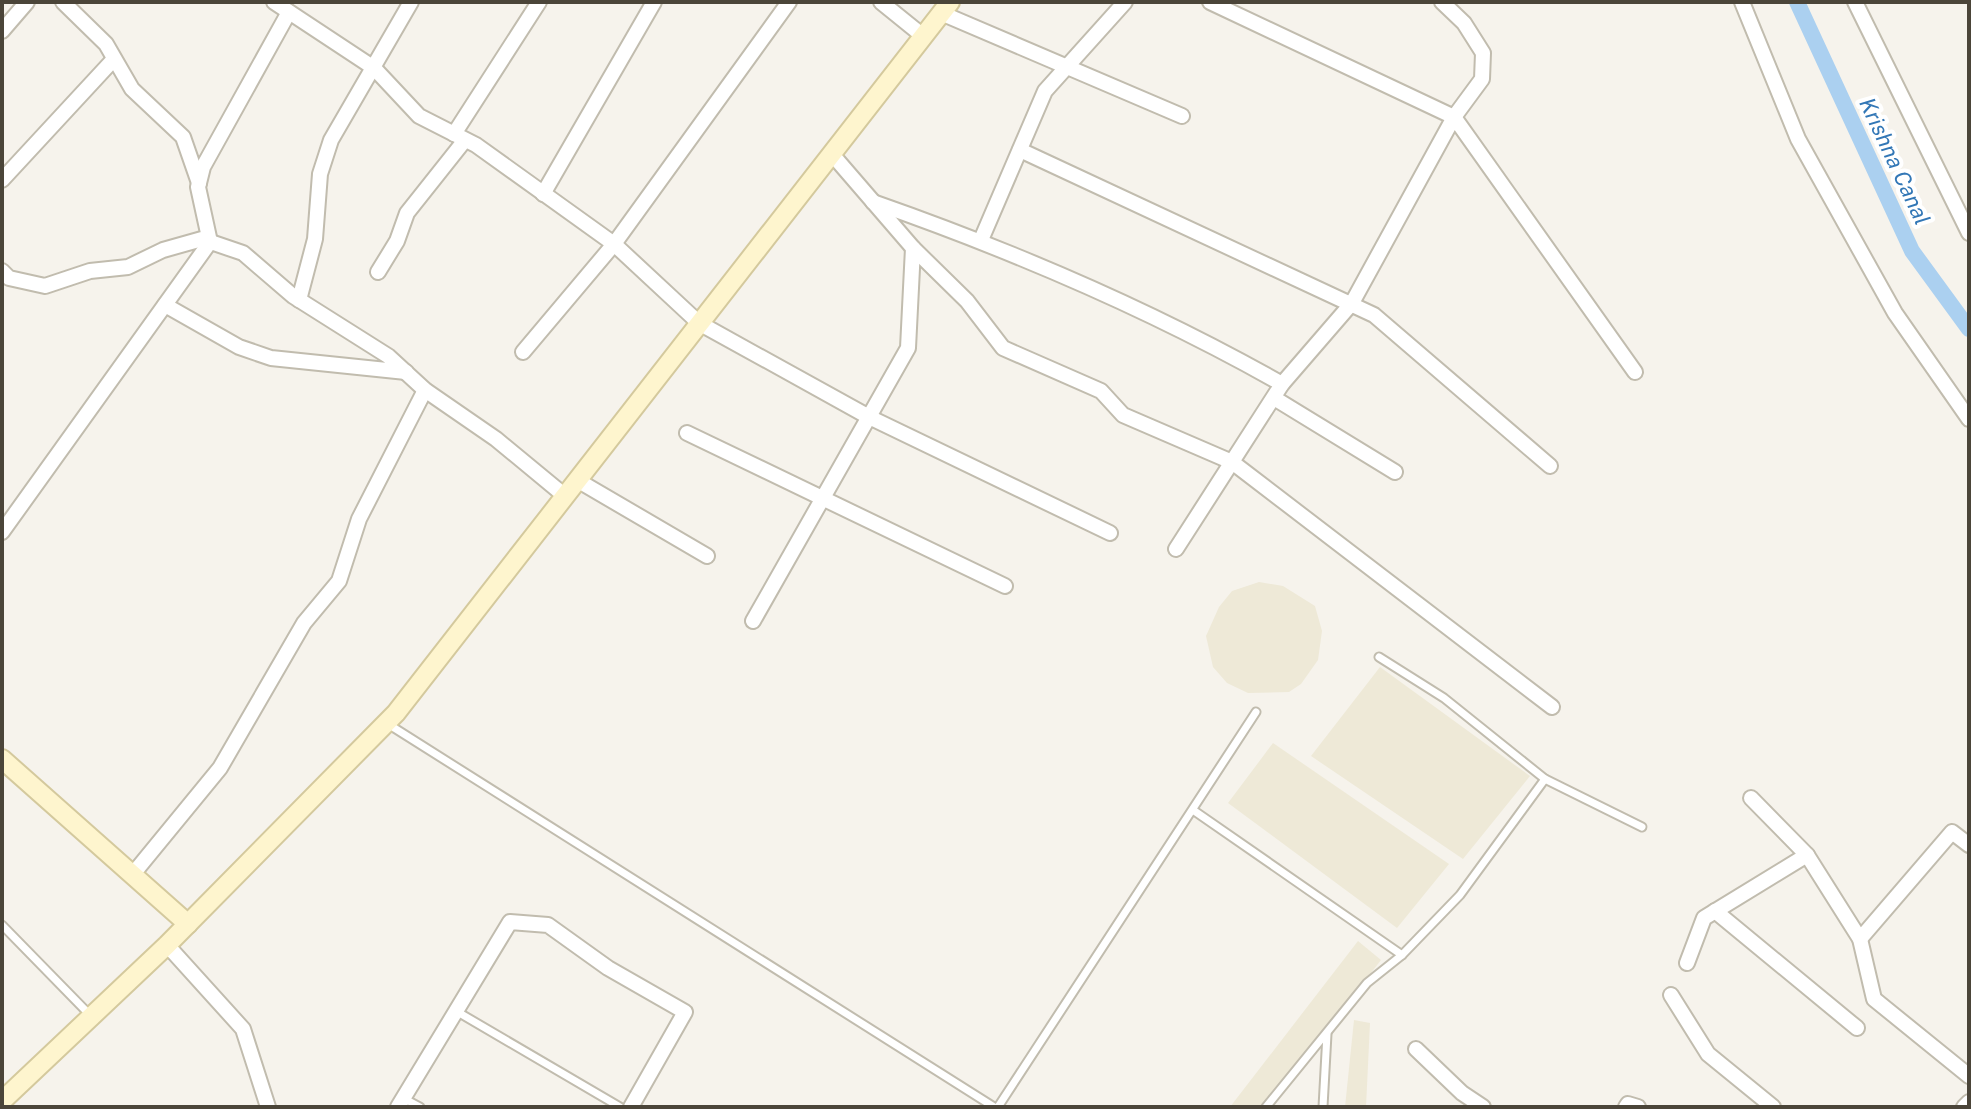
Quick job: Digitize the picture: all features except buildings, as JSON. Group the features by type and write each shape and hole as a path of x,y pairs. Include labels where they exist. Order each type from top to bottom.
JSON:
{"street":[{"path":"2,31 27,2"},
{"path":"2,532 210,242 199,184 183,137 132,89 106,44 63,2"},
{"path":"274,2 374,68 419,116 460,137 614,244 699,323 869,417 1110,533"},
{"path":"299,300 315,239 320,174 331,140 411,2"},
{"path":"378,272 397,241 407,213 460,137 539,2"},
{"path":"543,194 654,2"},
{"path":"523,352 614,244 789,2"},
{"path":"881,2 923,36"},
{"path":"981,240 1045,91 1125,2"},
{"path":"1210,2 1454,117 1635,372"},
{"path":"1176,549 1282,384 1352,303 1454,117 1482,79 1483,53 1464,23 1442,2"},
{"path":"1742,2 1798,139 1895,313 1969,419"},
{"path":"1855,2 1969,233"},
{"path":"5,1092 167,945 386,723 946,8 1069,67 1182,116"},
{"path":"199,184 203,167 289,12"},
{"path":"2,180 114,59"},
{"path":"1020,150 1374,315 1550,466"},
{"path":"831,153 913,248 967,301 1003,348 1101,391 1123,415 1232,462 1552,707"},
{"path":"873,201 981,240 1233,356 1282,384"},
{"path":"2,271 9,278 45,286 90,271 128,267 163,250 202,239 243,253 299,300 388,356 425,390 496,439 565,496"},
{"path":"753,621 908,348 913,248"},
{"path":"165,305 239,347 271,358 406,372"},
{"path":"133,874 220,768 304,623 339,581 359,519 425,390"},
{"path":"1274,398 1395,472"},
{"path":"687,433 1005,586"},
{"path":"577,480 707,556"},
{"path":"2,759 188,924"},
{"path":"1751,798 1807,855 1860,939 1874,999 1969,1076"},
{"path":"1860,939 1952,832 1969,845"},
{"path":"1687,963 1704,918 1807,855"},
{"path":"1715,911 1857,1028"},
{"path":"400,1103 510,922 548,925 608,968 685,1012 631,1107"},
{"path":"167,945 243,1029 268,1107"},
{"path":"1671,995 1708,1054 1773,1107"},
{"path":"1416,1049 1462,1093 1483,1107"},
{"path":"1964,1107 1969,1102"},
{"path":"1626,1107 1628,1104 1638,1107"}],"lane":[{"path":"1379,657 1444,698 1545,779 1642,827"},
{"path":"386,723 996,1107 1256,712"},
{"path":"1266,1107 1367,983 1402,955 1460,895 1545,779"},
{"path":"1193,810 1402,955"},
{"path":"2,925 92,1016"},
{"path":"456,1011 620,1107"},
{"path":"1323,1107 1327,1032"},
{"path":"400,1103 420,1107"}],"shaded area":[{"path":"1259,582 1283,586 1315,606 1322,631 1318,660 1301,684 1289,692 1248,693 1227,683 1213,667 1206,636 1219,607 1232,591"},
{"path":"1380,667 1530,776 1463,859 1311,756"},
{"path":"1273,743 1449,864 1397,928 1228,803"},
{"path":"1358,941 1381,960 1267,1107 1230,1107"},
{"path":"1354,1020 1370,1023 1366,1107 1345,1107"}],"waterway":[{"name":"Krishna Canal","path":"1797,2 1912,251 1969,329"}]}
